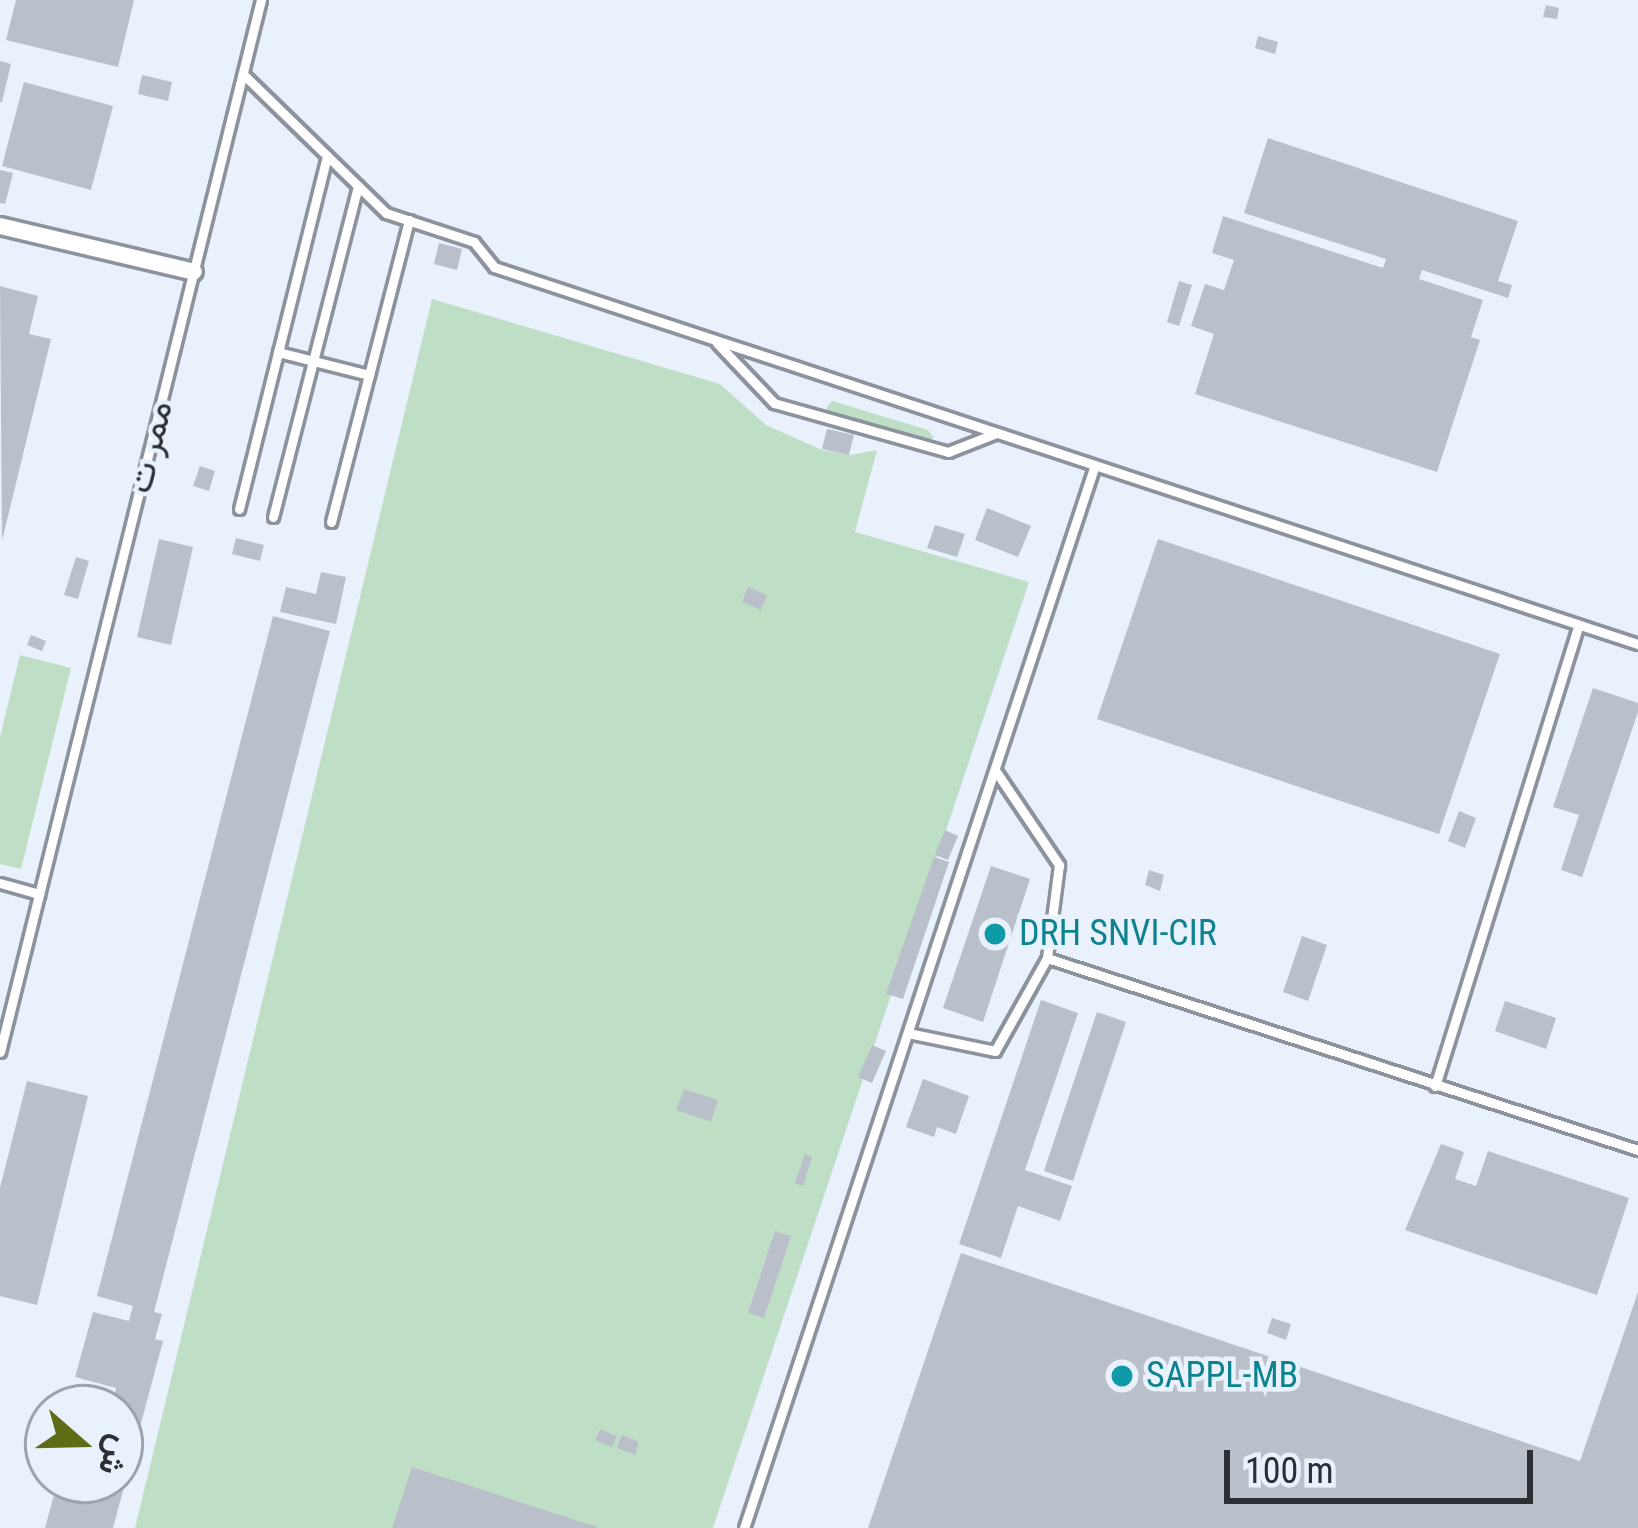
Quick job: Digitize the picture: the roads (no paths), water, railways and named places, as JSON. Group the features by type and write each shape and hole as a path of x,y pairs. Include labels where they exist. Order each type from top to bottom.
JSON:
{"street":[{"path":"0,226 194,272"}],"lane":[{"name":"ممر ت","path":"0,1052 261,0"},
{"path":"243,74 386,213 474,242 494,267 1638,644"},
{"path":"238,509 327,156"},
{"path":"274,517 358,186"},
{"path":"331,523 409,220"},
{"path":"714,339 774,403 947,452 997,433"},
{"path":"278,352 369,375"},
{"path":"744,1528 1095,465"},
{"path":"1435,1086 1580,625"},
{"path":"908,1033 995,1051 1047,958 1059,865 995,770"},
{"path":"0,883 40,894"},
{"path":"1047,958 1638,1150"}],"place":[{"name":"DRH SNVI-CIR","path":"995,934"},
{"name":"SAPPL-MB","path":"1122,1376"}]}
